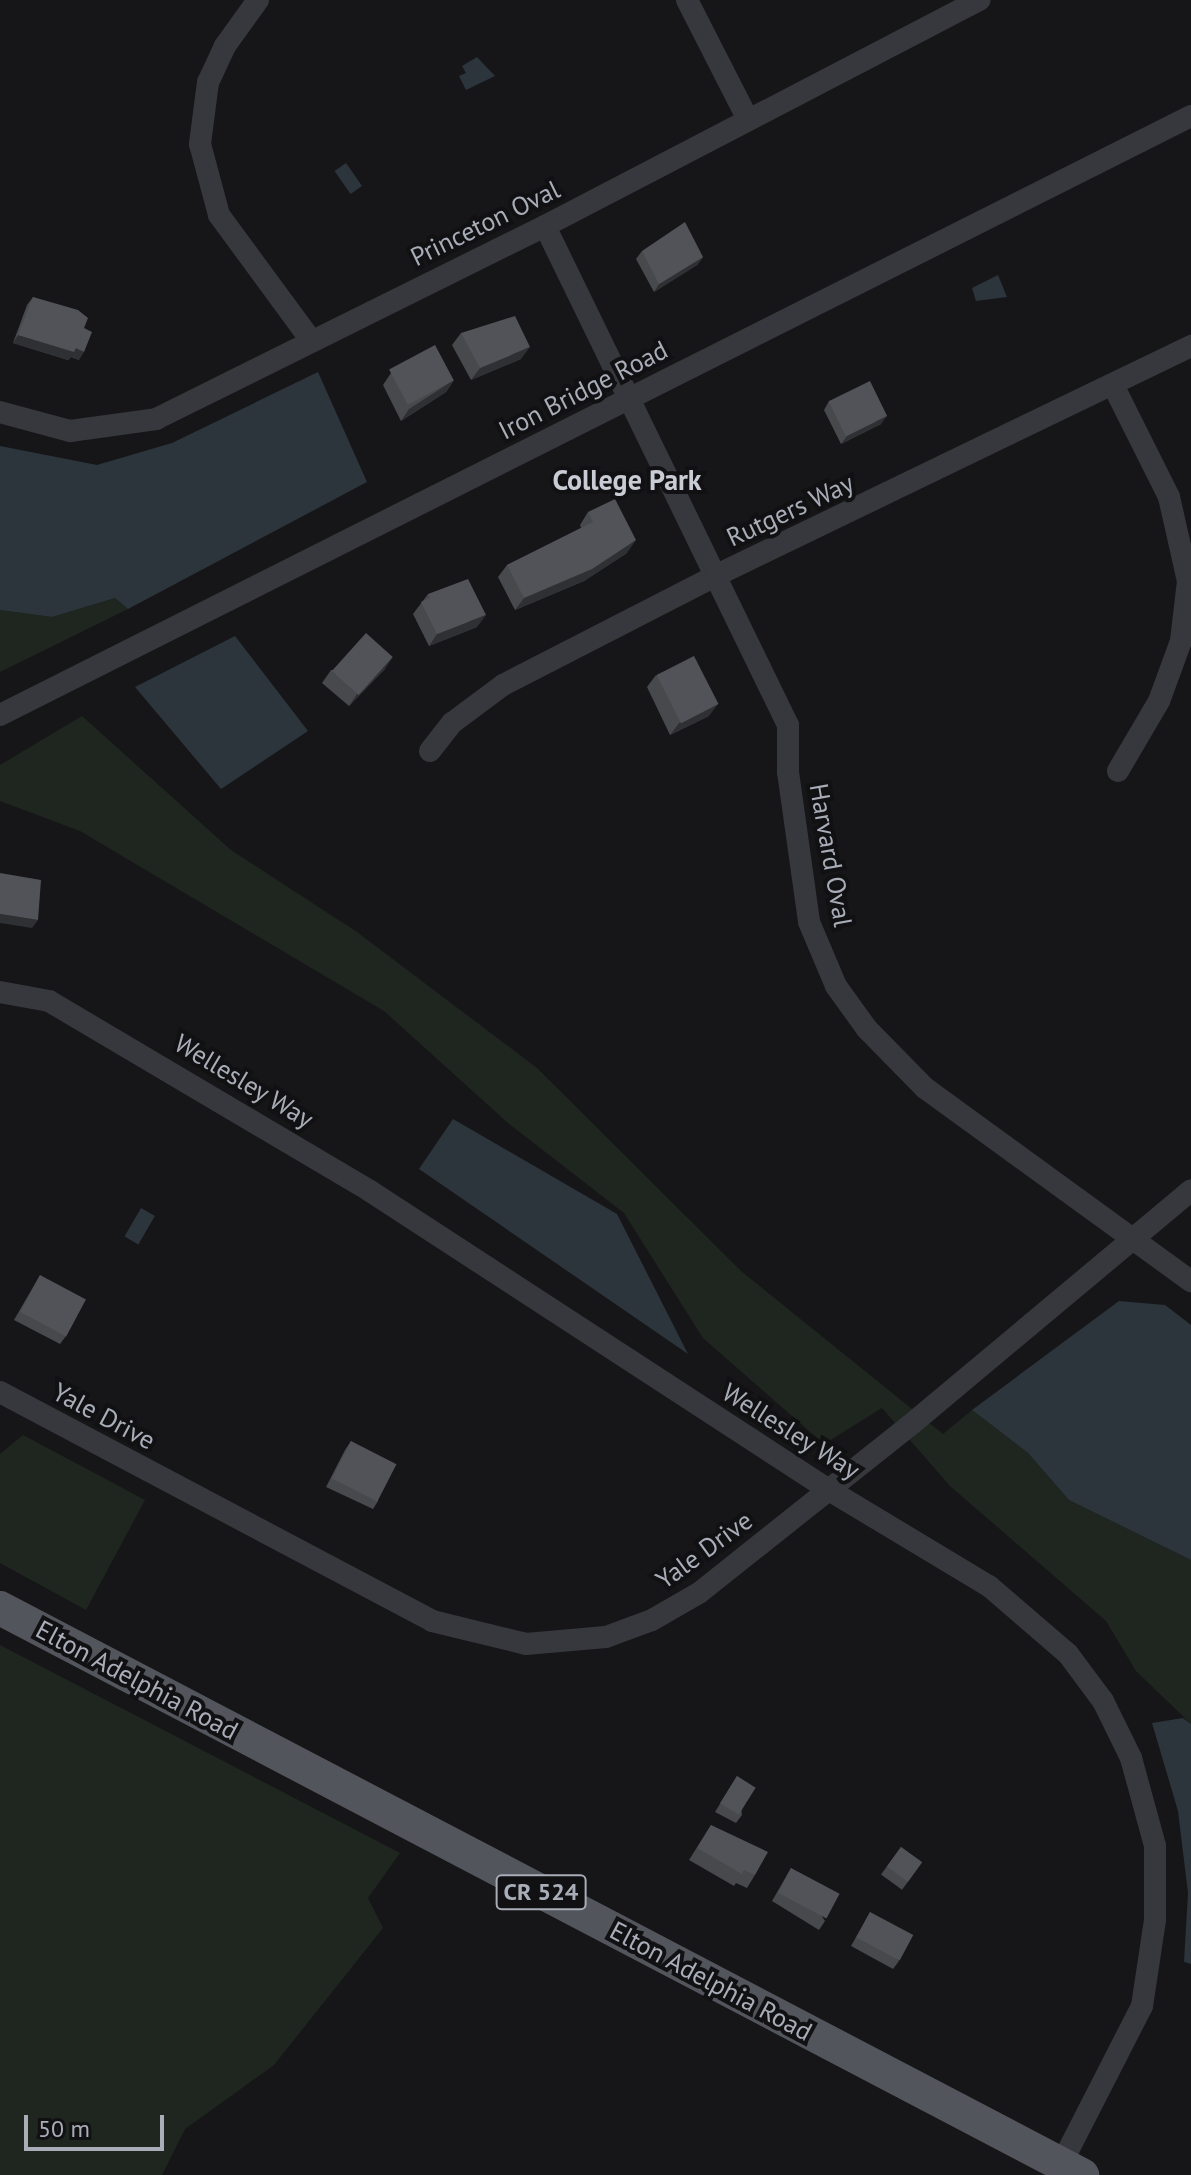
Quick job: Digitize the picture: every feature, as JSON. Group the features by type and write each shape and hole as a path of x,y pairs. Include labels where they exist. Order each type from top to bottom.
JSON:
{"main road":[{"name":"Elton Adelphia Road","path":"0,1608 1071,2169"}],"street":[{"path":"258,0 225,46 208,82 200,144 219,215 310,339"},
{"path":"687,0 747,118"},
{"name":"Princeton Oval","path":"0,412 70,431 127,426 186,405 310,339 545,226 747,118 980,0"},
{"name":"Iron Bridge Road","path":"0,715 1191,116"},
{"name":"Harvard Oval","path":"545,226 788,725 788,772 809,922 836,986 867,1029 925,1088 1191,1281"},
{"name":"Rutgers Way","path":"430,751 452,723 503,685 715,576 1114,387 1191,346"},
{"path":"1114,387 1169,497 1188,581 1181,641 1159,701 1118,771"},
{"name":"Wellesley Way","path":"0,992 49,1001 241,1111 829,1490 989,1586 1068,1654 1103,1701 1131,1758 1155,1846 1155,1920 1142,2006 1071,2169"},
{"name":"Yale Drive","path":"0,1392 432,1621 526,1644 606,1637 652,1620 699,1593 829,1490 1191,1190"}],"shaded area":[{"path":"477,57 495,76 466,90 459,76 466,73 462,66"},
{"path":"346,163 362,186 351,194 335,171"},
{"path":"998,275 1007,297 976,301 972,288"},
{"path":"318,372 367,482 128,609 115,598 52,617 0,610 0,446 97,465 172,443"},
{"path":"115,598 128,609 0,672 0,610 52,617"},
{"path":"235,636 308,731 221,789 135,687"},
{"path":"82,716 231,850 357,932 537,1068 741,1271 943,1434 972,1410 1028,1453 1069,1500 1191,1560 1191,1724 1136,1671 1106,1621 950,1486 882,1408 824,1444 703,1338 624,1213 508,1123 384,1011 80,831 0,801 0,765"},
{"path":"453,1119 617,1214 688,1354 419,1169"},
{"path":"141,1208 155,1216 138,1245 124,1237"},
{"path":"1119,1301 1165,1305 1191,1325 1191,1560 1069,1500 1028,1453 972,1410"},
{"path":"23,1435 145,1500 86,1610 0,1563 0,1454"},
{"path":"0,1645 400,1853 368,1898 383,1928 274,2065 185,2129 162,2175 0,2175"},
{"path":"1183,1718 1191,1724 1191,1964 1184,1962 1188,1893 1178,1811 1152,1723"}],"building":[{"path":"685,222 703,257 659,284 642,251"},
{"path":"33,297 78,310 88,318 84,328 92,332 84,352 76,348 74,352 18,335"},
{"path":"515,316 530,347 480,368 461,333"},
{"path":"435,345 454,380 408,405 389,369"},
{"path":"870,381 887,416 846,436 829,401"},
{"path":"615,499 636,540 592,569 524,598 507,565 593,522 588,512"},
{"path":"468,579 486,615 437,634 421,602 430,598 428,594"},
{"path":"366,633 393,657 359,695 332,671"},
{"path":"694,656 719,704 681,723 657,675"},
{"path":"0,873 41,880 38,920 0,914"},
{"path":"40,1275 86,1299 66,1336 20,1312"},
{"path":"351,1441 396,1464 377,1502 332,1478"},
{"path":"737,1776 756,1788 739,1815 720,1803"},
{"path":"711,1825 768,1852 755,1875 744,1870 742,1874 697,1848"},
{"path":"901,1847 922,1862 908,1882 887,1866"},
{"path":"791,1868 840,1894 826,1919 778,1893"},
{"path":"870,1912 913,1935 900,1961 856,1938"}],"district":[{"name":"College Park","path":"627,480"}]}
